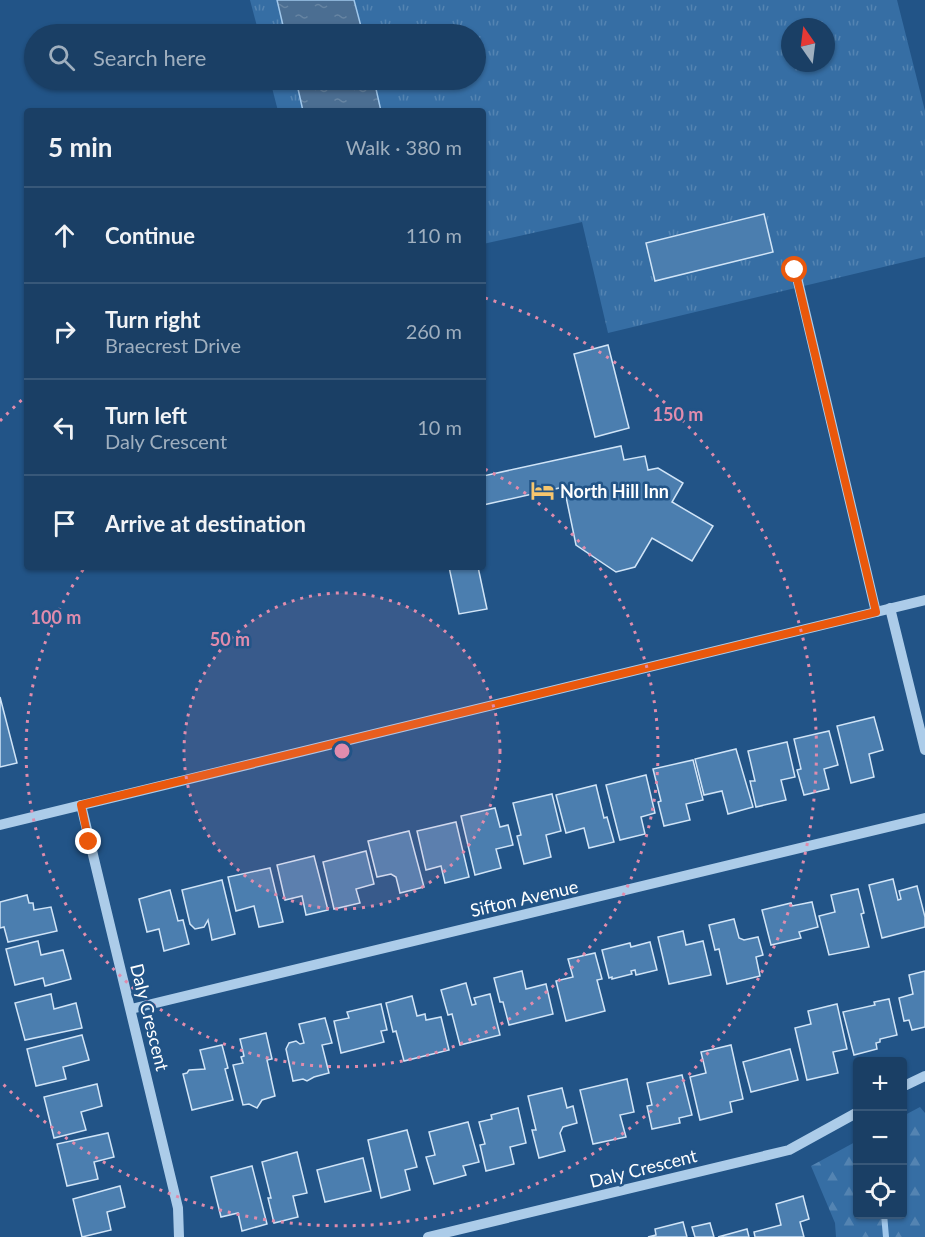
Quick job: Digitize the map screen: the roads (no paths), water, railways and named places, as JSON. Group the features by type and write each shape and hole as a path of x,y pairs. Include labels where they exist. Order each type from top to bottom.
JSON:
{"street":[{"path":"795,270 876,612"},
{"path":"0,825 925,600"},
{"path":"890,608 925,750"},
{"name":"Daly Crescent","path":"81,805 178,1208 179,1237"},
{"name":"Sifton Avenue","path":"131,1009 925,818"},
{"path":"907,1085 925,1076"},
{"name":"Daly Crescent","path":"428,1237 789,1150 853,1115"}],"water":[{"path":"277,0 354,0 360,24 283,24"},
{"path":"298,90 376,90 380,108 302,108"}],"waterway":[{"path":"884,1219 886,1237"}],"place":[{"name":"North Hill Inn","path":"542,491"}]}
